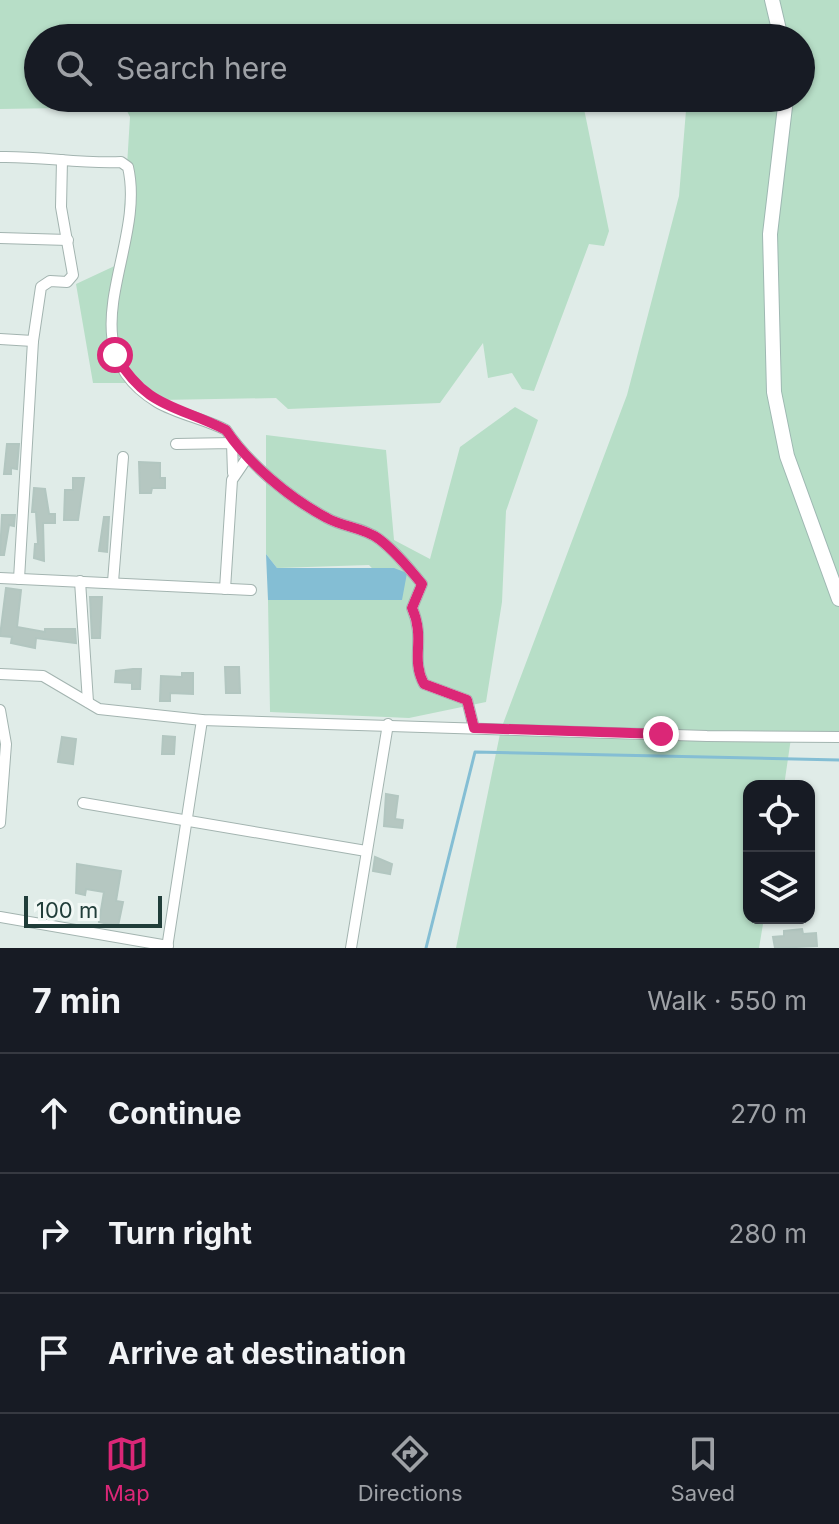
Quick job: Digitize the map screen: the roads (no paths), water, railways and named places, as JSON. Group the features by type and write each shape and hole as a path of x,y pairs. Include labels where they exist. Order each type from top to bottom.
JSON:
{"main road":[{"path":"772,0 778,24"},
{"path":"784,112 770,234 774,392 787,456 839,599"}],"street":[{"path":"0,157 36,156 121,162 130,172 128,230 110,312 115,355 137,388 160,404 226,430 232,443 233,473 225,589"},
{"path":"19,579 33,389 33,341 41,287 50,281 71,280 68,240 61,207 62,160"},
{"path":"0,238 68,240"},
{"path":"0,339 33,341"},
{"path":"176,444 232,443 241,447 247,458 327,519 377,537 422,584 412,608 421,627 417,671 424,684 467,700 474,728"},
{"path":"113,582 123,457"},
{"path":"233,473 247,458"},
{"path":"0,578 251,590"},
{"path":"80,581 88,702"},
{"path":"0,674 43,676 99,709 202,720 839,737"},
{"path":"0,710 6,744 0,823"},
{"path":"0,917 168,947 202,720"},
{"path":"351,948 388,724"},
{"path":"83,803 366,851"}],"water":[{"path":"266,554 277,568 394,568 407,573 402,600 268,600"}],"waterway":[{"path":"426,948 475,752 839,760"}]}
